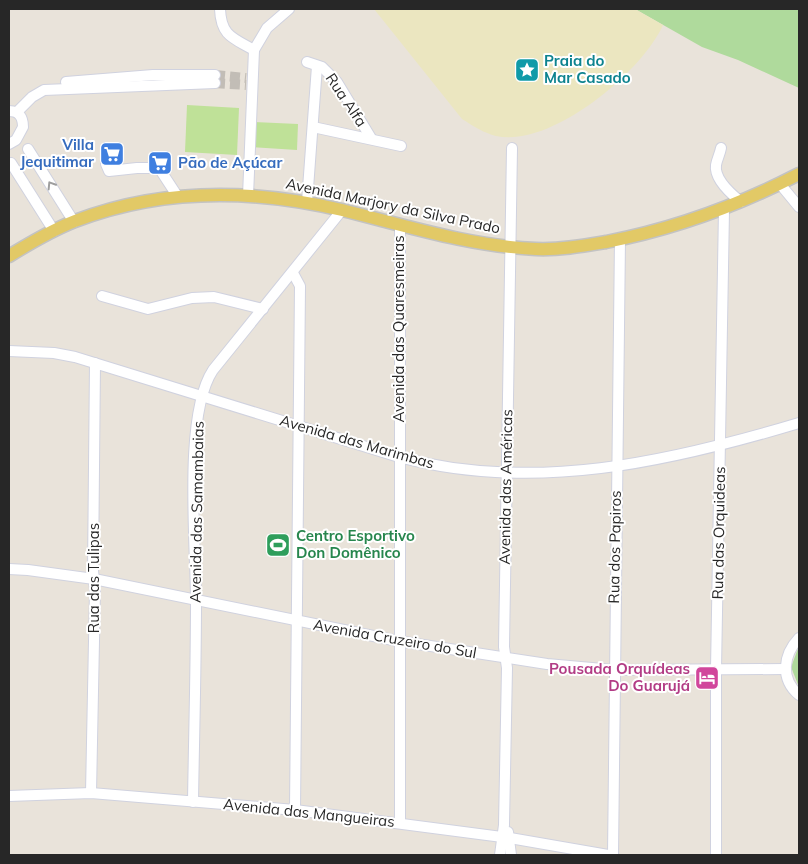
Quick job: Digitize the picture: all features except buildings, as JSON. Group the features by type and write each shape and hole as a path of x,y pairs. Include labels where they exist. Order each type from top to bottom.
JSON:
{"main road":[{"name":"Avenida Marjory da Silva Prado","path":"9,256 74,222 133,204 178,197 222,194 307,202 449,238 511,247 567,248 667,229 724,210 799,174"}],"street":[{"path":"220,9 221,25 227,34 254,50"},
{"path":"248,196 249,82 254,50 267,28 289,9"},
{"name":"Rua Alfa","path":"307,202 313,128 312,64 328,72 337,82 371,138"},
{"path":"74,222 24,142 23,122 13,112 44,90 65,82 176,74 215,79"},
{"name":"Rua Alfa","path":"313,128 371,138 401,146"},
{"path":"9,144 24,142"},
{"name":"Avenida das Américas","path":"511,855 504,825 506,658 504,647 512,148"},
{"path":"721,148 716,166 718,176 730,193 741,202"},
{"path":"11,163 54,231"},
{"path":"106,164 109,172 137,168 159,168 178,197"},
{"path":"780,184 799,207"},
{"name":"Avenida das Samambaias","path":"193,802 196,449 201,396 213,370 342,210"},
{"name":"Rua das Orquideas","path":"716,855 716,670 724,210"},
{"name":"Avenida das Quaresmeiras","path":"400,225 398,641 400,822"},
{"name":"Rua dos Papiros","path":"613,855 620,239"},
{"path":"293,273 300,286 295,810"},
{"path":"102,296 148,309 192,298 214,297 263,309"},
{"name":"Avenida das Marimbas","path":"9,351 54,353 95,363 399,457 443,468 506,474 617,468 721,446 799,423"},
{"name":"Rua das Tulipas","path":"91,793 95,363"},
{"name":"Avenida Cruzeiro do Sul","path":"9,569 52,572 94,579 398,641 506,658 614,670 785,669"},
{"path":"799,638 792,645 786,657 785,669 788,681 799,695"},
{"name":"Avenida das Mangueiras","path":"9,796 91,793 295,810 506,837 608,855"},
{"path":"500,855 506,837"}],"green space":[{"path":"635,9 799,9 799,88 738,60 702,47"},
{"path":"187,105 239,108 237,155 185,152"},
{"path":"252,122 298,124 297,150 250,147"},
{"path":"799,646 799,687 791,667"}],"sand":[{"name":"Praia do Mar Casado","path":"374,9 635,9 663,25 652,44 636,64 592,103 567,119 542,130 518,137 496,136 462,119"}],"tunnel":[{"path":"215,75 246,78"},
{"path":"215,83 246,85"}],"place":[{"name":"Praia do Mar Casado","path":"527,70"},
{"name":"Villa Jequitimar","path":"112,154"},
{"name":"Pão de Açúcar","path":"160,163"},
{"name":"Centro Esportivo Don Domênico","path":"278,545"},
{"name":"Pousada Orquídeas Do Guarujá","path":"707,678"}]}
